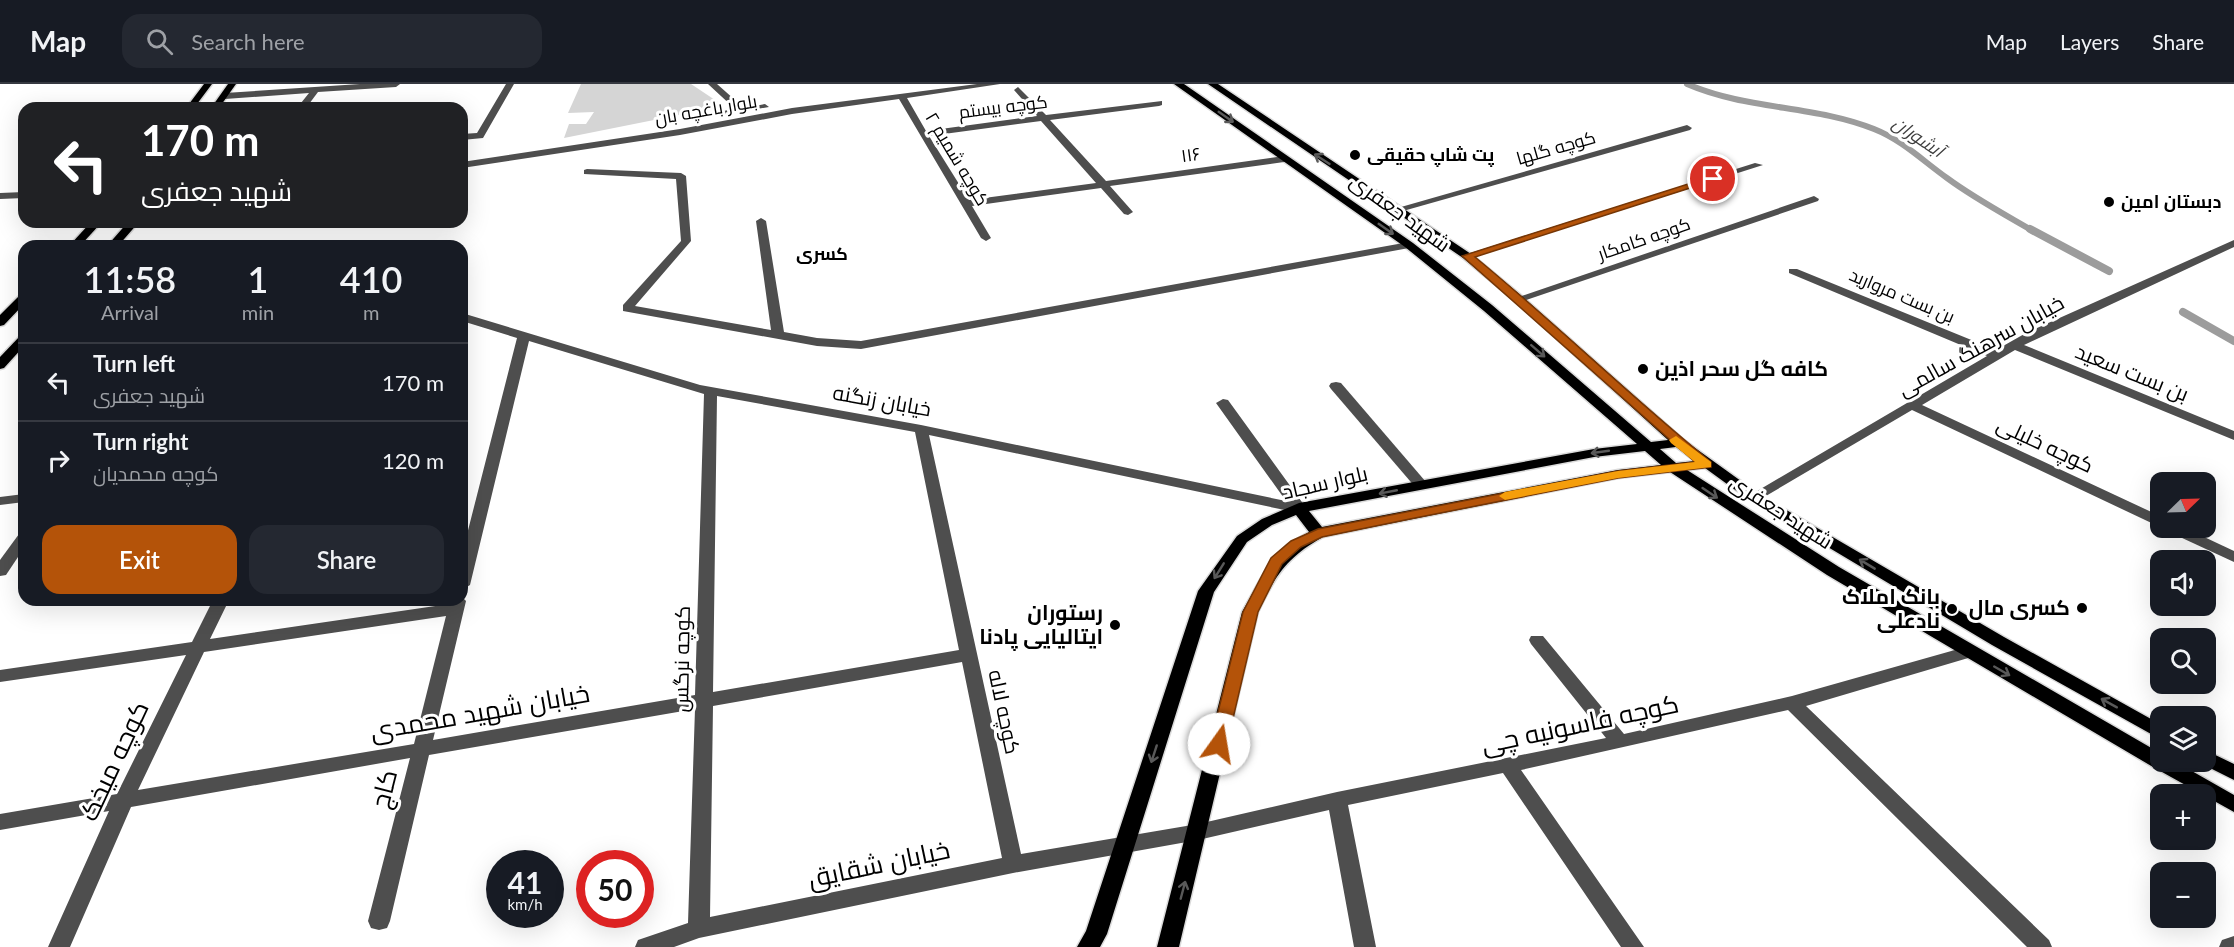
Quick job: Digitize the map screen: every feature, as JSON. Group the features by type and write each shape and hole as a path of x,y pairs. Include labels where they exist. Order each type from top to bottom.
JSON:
{"main road":[{"path":"194,102 208,84"},
{"path":"220,102 232,84"},
{"name":"شهید جعفری","path":"1178,84 1409,245 1488,308 1673,468 1734,509 1969,652 2150,756"},
{"name":"شهید جعفری","path":"1212,84 1467,256 1519,299 1679,443 1754,497 1998,641 2150,726"},
{"path":"80,240 91,228"},
{"path":"117,240 128,228"},
{"path":"0,322 18,303"},
{"path":"0,365 18,346"},
{"name":"بلوار سجاد","path":"1088,947 1096,934 1206,591 1242,539 1267,522 1299,508 1594,453 1679,443"},
{"path":"1168,947 1250,612 1276,561 1296,544 1318,533 1618,474 1706,464"},
{"path":"1734,509 1754,497"},
{"path":"1299,508 1318,533"},
{"path":"2216,763 2234,773"},
{"name":"شهید جعفری","path":"2178,772 2234,804"}],"street":[{"path":"225,96 396,84"},
{"path":"468,137 480,136 510,84"},
{"path":"712,84 741,110"},
{"name":"بلوار باغچه بان","path":"492,161 741,110 931,84"},
{"name":"بلوار باغچه بان","path":"468,164 901,96 996,84"},
{"path":"306,102 317,88"},
{"path":"1018,90 1128,213"},
{"name":"کوچه شمیم ۲","path":"901,96 986,238"},
{"name":"کوچه بیستم","path":"924,134 1159,103"},
{"name":"کوچه گلها","path":"1399,209 1687,128"},
{"name":"۱۱۶","path":"966,204 1284,159"},
{"path":"1467,256 1758,165"},
{"path":"587,172 681,176 686,241 627,308 817,342 861,345 1409,245"},
{"path":"0,196 18,195"},
{"name":"کوچه کامکار","path":"1519,299 1814,199"},
{"path":"761,221 778,334"},
{"name":"خیابان سرهنگ سالمی","path":"1754,497 2014,345 2233,245"},
{"name":"بن بست مروارید","path":"1793,271 1997,355"},
{"name":"خیابان زنگنه","path":"468,319 711,391 921,429 1299,508"},
{"path":"468,561 524,336"},
{"name":"بن بست سعید","path":"2014,345 2234,436"},
{"path":"1336,387 1421,485"},
{"name":"کوچه نرگس","path":"699,929 711,391"},
{"path":"1223,404 1299,508"},
{"name":"کوچه خلیلی","path":"1912,405 2150,517"},
{"name":"کوچه لاله","path":"921,429 1014,864"},
{"path":"0,501 18,499"},
{"path":"2193,538 2234,557"},
{"path":"0,571 18,546"},
{"name":"کوچه میخک","path":"59,947 124,800 218,606"},
{"path":"0,675 198,647 451,606"},
{"name":"کاج","path":"379,921 457,606"},
{"path":"1538,640 1620,742"},
{"name":"کوچه فاسونیه چی","path":"1126,843 1198,832 1337,800 1509,767 1620,742 1792,703 1969,652"},
{"name":"خیابان شهید محمدی","path":"0,822 968,655"},
{"path":"1792,703 2041,947"},
{"path":"1509,767 1633,947"},
{"path":"1337,800 1365,947"},
{"name":"خیابان شقایق","path":"646,947 699,929 1126,843"},
{"path":"2230,947 2234,946"}],"shaded area":[{"path":"581,84 691,84 724,106 564,138 569,124 586,124 594,112 568,113"}],"waterway":[{"name":"آبشوران","path":"1687,84 1733,99 1828,116 1874,129 1903,145 1989,206 2033,231"},
{"name":"آبشوران","path":"2030,229 2109,271"},
{"name":"آبشوران","path":"2183,312 2234,341"}],"slow traffic":[{"path":"1505,496 1618,474 1706,464 1676,440"}],"place":[{"name":"پت شاپ حقیقی","path":"1355,155"},
{"name":"دبستان امین","path":"2109,202"},
{"name":"کافه گل سحر اذین","path":"1643,369"},
{"name":"کسری مال","path":"2082,608"},
{"name":"بانک املاک نادعلی","path":"1952,609"},
{"name":"رستوران ایتالیایی پادنا","path":"1115,625"}],"district":[{"name":"کسری","path":"822,254"}],"route":[{"path":"1219,744 1250,612 1276,561 1296,544 1318,533 1618,474 1706,464 1652,420 1519,299 1467,256 1713,179"}]}
